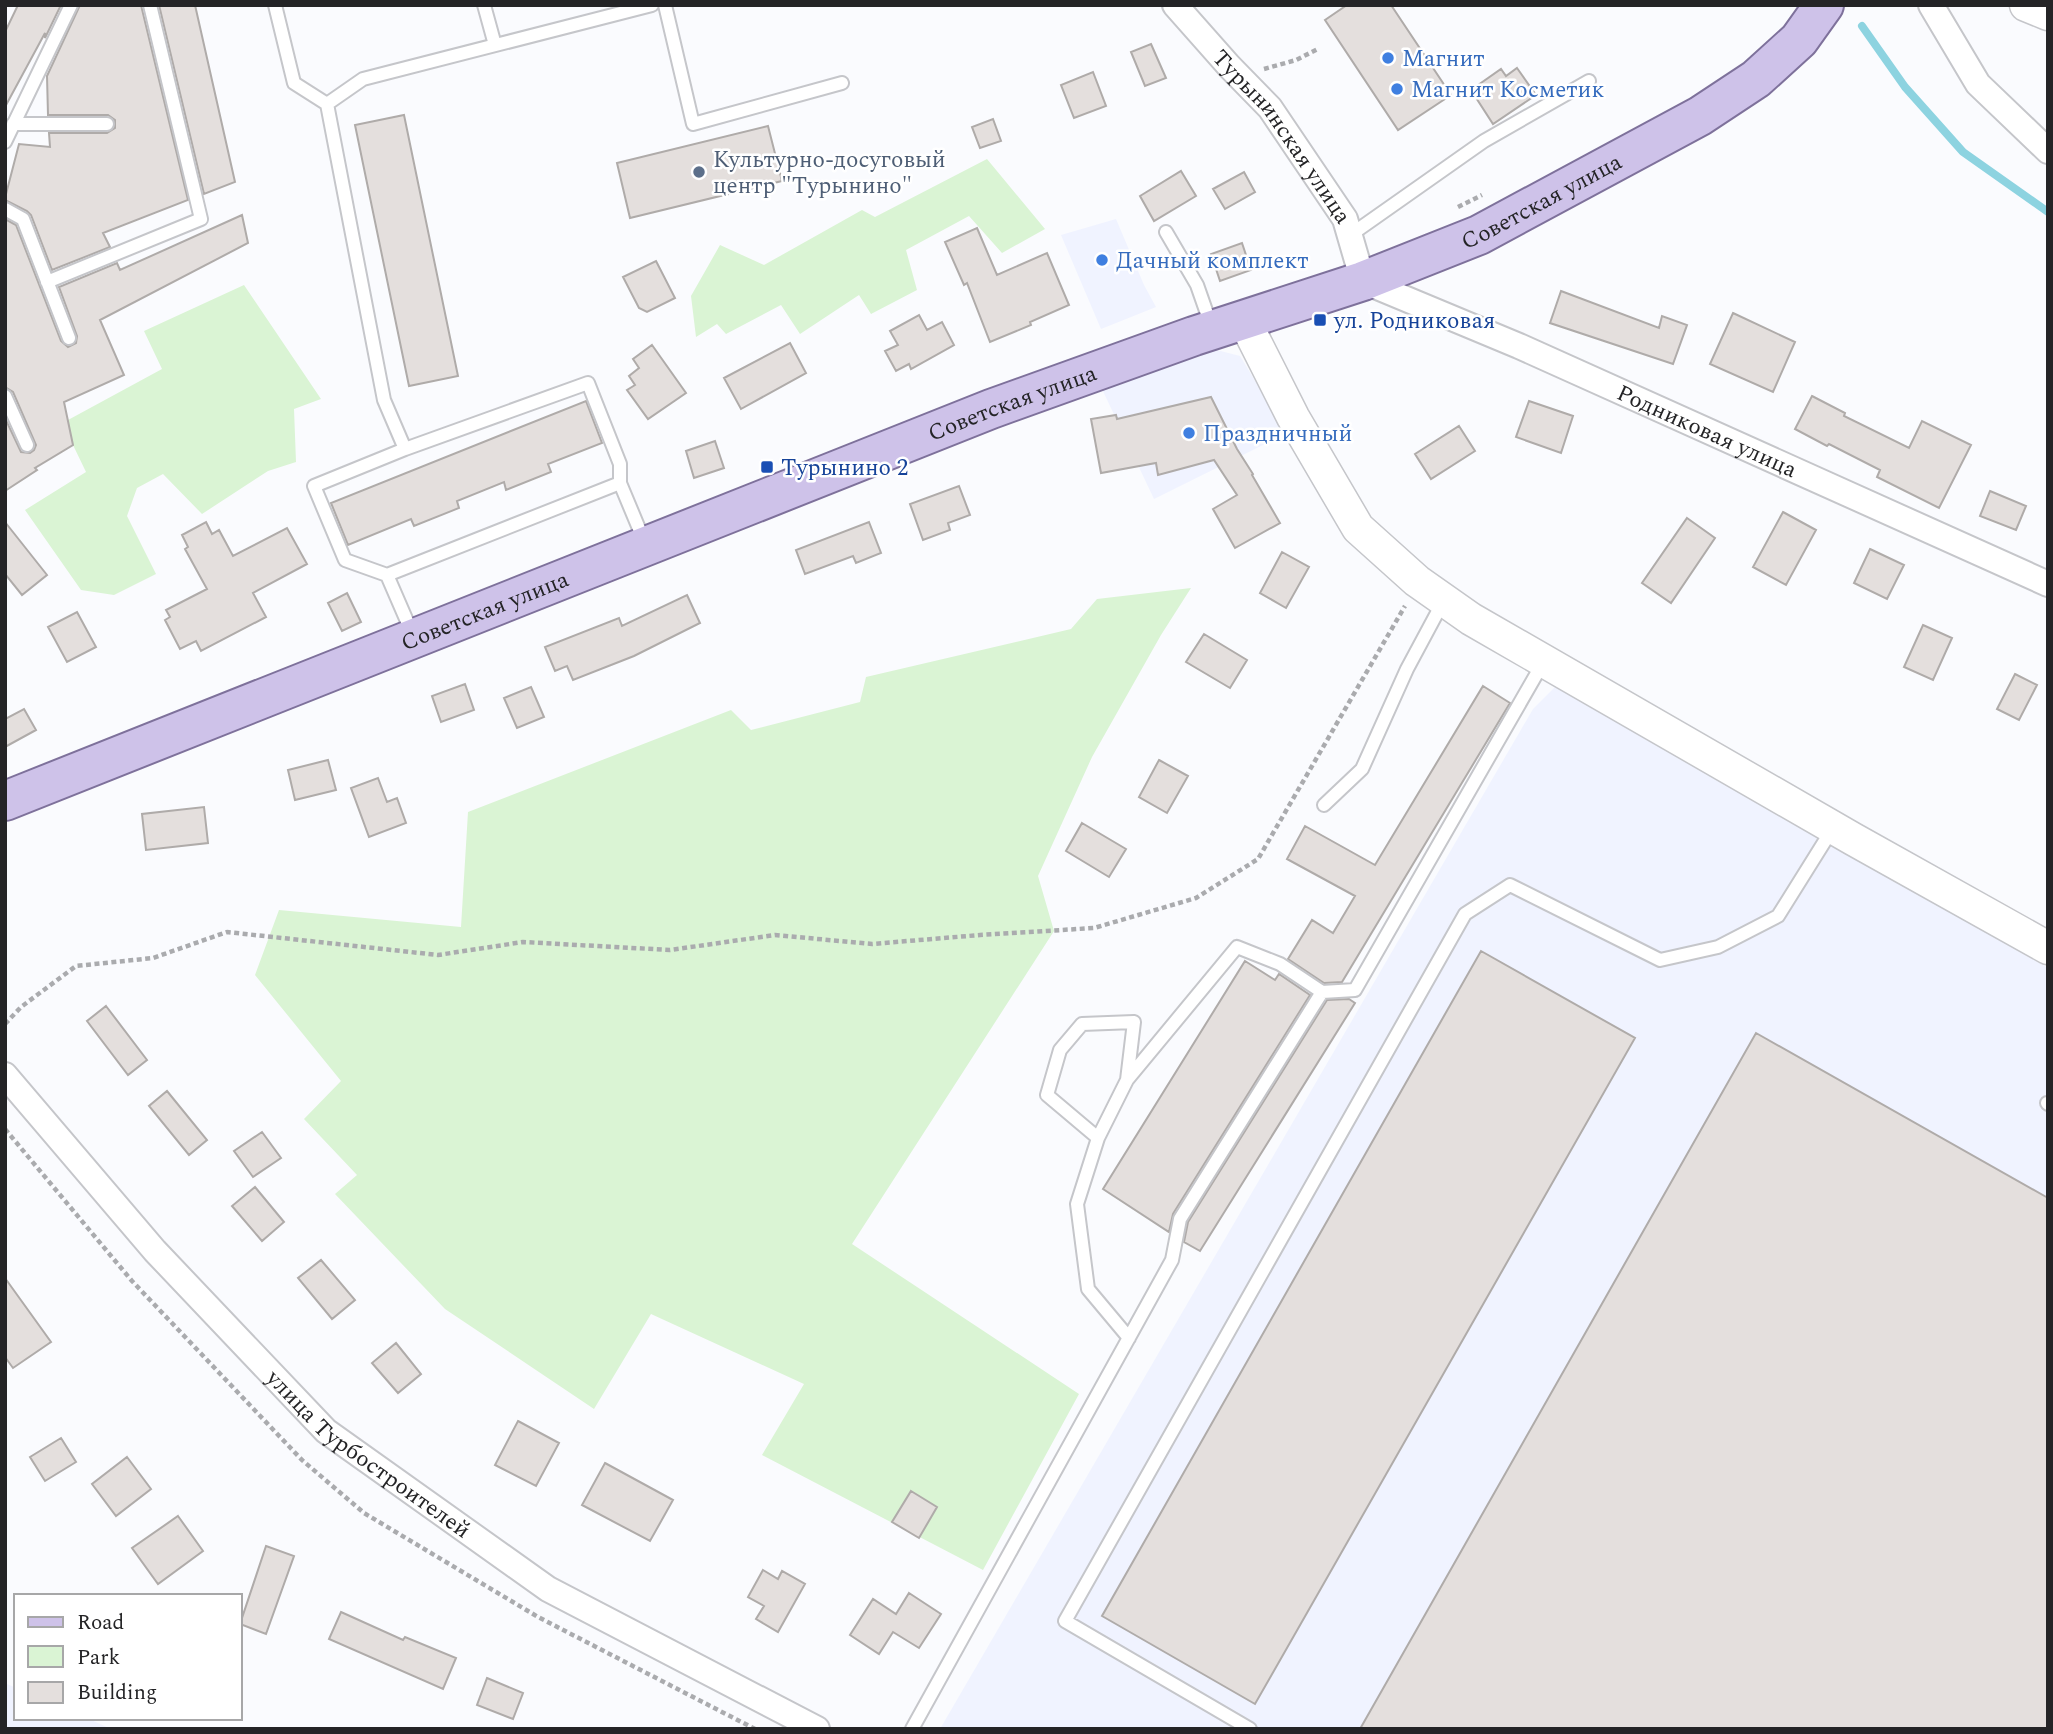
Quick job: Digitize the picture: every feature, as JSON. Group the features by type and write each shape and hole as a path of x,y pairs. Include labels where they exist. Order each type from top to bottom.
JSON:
{"main road":[{"name":"Советская улица","path":"5,801 991,409 1228,325 1363,281 1479,235 1700,116 1756,79 1799,40 1824,5"}],"street":[{"name":"Турынинская улица","path":"1175,5 1270,107 1345,219 1363,281"},
{"path":"1931,5 1978,84 2048,151"},
{"path":"2026,5 2048,14"},
{"name":"Родниковая улица","path":"1363,281 1520,346 2048,584"},
{"path":"1228,325 1293,417 1358,528 1417,581 1471,619 1833,828 2048,948"},
{"name":"улица Турбостроителей","path":"5,1075 155,1251 326,1431 548,1589 817,1729"}],"lane":[{"path":"5,142 71,5"},
{"path":"47,282 201,219 150,5"},
{"path":"275,5 294,83 327,104 384,400 405,449"},
{"path":"484,5 495,45"},
{"path":"327,104 363,79 652,5"},
{"path":"665,5 693,124 842,83"},
{"path":"1349,236 1484,141 1590,81"},
{"path":"13,124 107,124"},
{"path":"5,209 23,219 69,338"},
{"path":"1166,232 1197,285 1228,325"},
{"path":"620,483 387,575 345,560 314,486 405,449 588,383 620,464 620,483 647,546"},
{"path":"5,396 27,445"},
{"path":"387,575 414,639"},
{"path":"1324,805 1362,769 1407,669 1444,600"},
{"path":"1129,1338 1088,1289 1077,1204 1098,1138 1127,1080 1237,947 1280,964 1322,992 1355,990 1544,661"},
{"path":"1250,1729 1065,1621 1465,914 1510,885 1660,960 1718,947 1778,916 1833,828"},
{"path":"912,1729 1172,1260 1180,1219 1322,992"},
{"path":"1098,1138 1047,1095 1060,1049 1082,1024 1134,1022 1127,1080"}],"path":[{"path":"1264,69 1296,60 1318,49"},
{"path":"1449,211 1486,193"},
{"path":"5,1024 21,1007 76,966 153,958 227,932 438,955 523,942 670,950 775,935 872,944 1094,929 1196,898 1258,859 1410,596"}],"shaded area":[{"name":"Дачный комплект","path":"1116,219 1156,307 1101,329 1061,235"},
{"path":"1209,348 1240,356 1287,433 1154,499 1101,387"},
{"path":"1556,686 2048,968 2048,1729 940,1729 1533,709"},
{"path":"5,1683 14,1687 14,1720 91,1720 111,1729 5,1729"}],"green space":[{"path":"987,159 1045,229 1002,253 969,216 906,250 917,290 871,314 859,295 800,334 781,305 726,334 717,324 696,337 691,296 720,245 764,265 862,210 875,217"},
{"path":"244,285 321,399 294,409 296,462 268,471 202,514 163,474 137,488 127,516 156,574 114,595 81,590 25,510 86,472 73,445 68,420 162,369 144,331"},
{"path":"1191,588 1161,635 1092,757 1038,876 1054,931 852,1244 1079,1394 983,1570 762,1455 804,1384 651,1314 594,1409 445,1309 335,1194 357,1175 304,1119 341,1081 255,975 279,910 461,927 468,812 731,710 751,730 860,702 866,677 1071,629 1097,599"}],"building":[{"path":"18,5 61,5 5,107 5,32"},
{"path":"80,5 141,5 188,200 103,233 110,247 52,270 31,215 5,198 19,144 50,147 49,133 107,133 115,128 115,120 108,115 48,115 47,76"},
{"path":"159,5 195,5 235,182 204,194"},
{"name":"Магнит","path":"1347,5 1391,5 1451,95 1398,130 1325,20"},
{"path":"1151,44 1166,78 1145,86 1131,52"},
{"path":"1517,68 1536,95 1493,124 1471,90 1501,69 1506,76"},
{"path":"1093,72 1106,106 1074,118 1061,85"},
{"path":"404,115 458,376 409,386 355,125"},
{"path":"993,119 1001,141 980,148 972,127"},
{"name":"Культурно-досуговый центр \"Турынино\"","path":"768,126 782,181 630,218 617,163"},
{"path":"1181,171 1196,196 1154,221 1140,196"},
{"path":"1244,172 1255,192 1225,209 1213,189"},
{"path":"242,215 248,243 100,320 124,375 64,402 73,445 35,468 37,470 5,491 5,418 21,452 30,453 36,445 13,392 5,387 5,219 16,225 61,341 68,347 76,343 77,336 59,287 117,263 120,270"},
{"path":"977,228 997,275 1047,253 1069,305 990,342 967,283 964,285 945,242"},
{"path":"1242,243 1251,270 1220,281 1211,254"},
{"path":"656,261 675,298 647,312 639,308 623,277"},
{"path":"1561,291 1659,328 1662,316 1687,325 1673,364 1550,323"},
{"path":"1733,313 1795,342 1773,392 1710,364"},
{"path":"919,315 927,330 942,322 954,345 911,369 909,364 896,371 885,351 898,345 890,331"},
{"path":"790,343 806,373 741,409 724,378"},
{"path":"652,345 686,393 648,419 627,390 635,385 629,376 639,368 633,359"},
{"path":"1812,396 1845,413 1844,416 1909,448 1922,421 1971,445 1939,508 1877,477 1880,470 1795,429"},
{"path":"1211,397 1237,449 1280,523 1235,548 1213,509 1237,495 1214,460 1158,475 1156,463 1101,473 1091,419 1116,415 1117,419"},
{"path":"586,401 602,443 548,464 551,472 506,490 504,482 457,501 459,508 414,526 411,519 348,545 331,503"},
{"path":"1529,401 1573,416 1561,453 1516,437"},
{"path":"1459,426 1475,451 1431,479 1415,454"},
{"path":"715,441 724,468 694,478 686,451"},
{"path":"959,486 970,515 948,523 950,530 923,540 910,504"},
{"path":"1990,491 2026,506 2016,530 1980,516"},
{"path":"1783,512 1816,530 1786,585 1753,567"},
{"path":"1687,518 1715,538 1671,603 1642,583"},
{"path":"5,522 47,575 22,595 5,574"},
{"path":"206,522 212,534 219,530 233,556 287,528 307,564 253,593 266,617 201,651 196,641 180,649 165,620 170,617 166,610 207,589 185,549 188,547 182,535"},
{"path":"869,522 881,553 856,563 853,556 805,574 796,550"},
{"path":"1870,549 1904,565 1887,599 1854,583"},
{"path":"1282,552 1309,567 1286,608 1260,593"},
{"path":"347,593 361,622 342,631 328,603"},
{"path":"687,595 700,623 634,656 573,680 567,666 555,671 545,647 619,618 622,626"},
{"path":"77,612 96,647 67,662 48,627"},
{"path":"1923,625 1952,638 1933,680 1904,667"},
{"path":"1204,634 1247,660 1230,688 1186,662"},
{"path":"2015,674 2037,685 2019,720 1997,709"},
{"path":"465,684 474,710 441,722 432,696"},
{"path":"1483,686 1510,703 1342,982 1324,983 1288,959 1312,920 1333,933 1355,896 1287,859 1305,826 1375,865"},
{"path":"531,687 544,717 517,728 504,698"},
{"path":"24,709 36,730 5,747 5,719"},
{"path":"328,760 336,790 295,800 288,770"},
{"path":"1159,760 1188,776 1167,813 1139,797"},
{"path":"378,778 387,802 397,798 406,823 369,837 351,788"},
{"path":"204,807 208,843 146,850 142,814"},
{"path":"1082,823 1126,849 1109,877 1066,851"},
{"path":"1481,951 1635,1038 1255,1704 1102,1616"},
{"path":"1245,961 1275,980 1279,974 1310,995 1173,1214 1169,1232 1103,1189"},
{"path":"1349,999 1355,1003 1200,1251 1184,1242 1188,1222 1327,1000"},
{"path":"106,1006 147,1060 128,1075 87,1021"},
{"path":"1756,1033 2048,1198 2048,1729 1360,1729"},
{"path":"167,1091 207,1140 189,1155 149,1106"},
{"path":"262,1132 281,1158 253,1177 234,1151"},
{"path":"255,1187 284,1222 262,1241 232,1206"},
{"path":"321,1260 355,1300 332,1319 298,1278"},
{"path":"5,1278 51,1342 13,1368 5,1357"},
{"path":"396,1343 421,1374 398,1393 372,1363"},
{"path":"518,1421 559,1443 536,1486 495,1465"},
{"path":"61,1438 76,1462 45,1481 30,1457"},
{"path":"127,1457 151,1489 116,1516 92,1484"},
{"path":"605,1463 673,1500 650,1541 582,1505"},
{"path":"911,1491 937,1507 919,1538 892,1522"},
{"path":"178,1516 203,1551 158,1584 132,1548"},
{"path":"266,1546 294,1556 266,1634 242,1625"},
{"path":"763,1570 778,1579 782,1571 805,1584 778,1632 756,1619 764,1606 748,1597"},
{"path":"909,1593 941,1614 919,1648 893,1632 879,1654 850,1635 873,1599 896,1614"},
{"path":"341,1612 403,1640 405,1637 456,1658 443,1689 329,1639"},
{"path":"487,1678 523,1693 513,1719 477,1705"}],"waterway":[{"path":"1862,26 1905,87 1963,152 2048,212"}],"place":[{"name":"Магнит","path":"1388,58"},
{"name":"Магнит Косметик","path":"1397,89"},
{"name":"Культурно-досуговый центр \"Турынино\"","path":"699,172"},
{"name":"Дачный комплект","path":"1102,260"},
{"name":"ул. Родниковая","path":"1320,320"},
{"name":"Праздничный","path":"1189,433"},
{"name":"Турынино 2","path":"767,467"}]}
